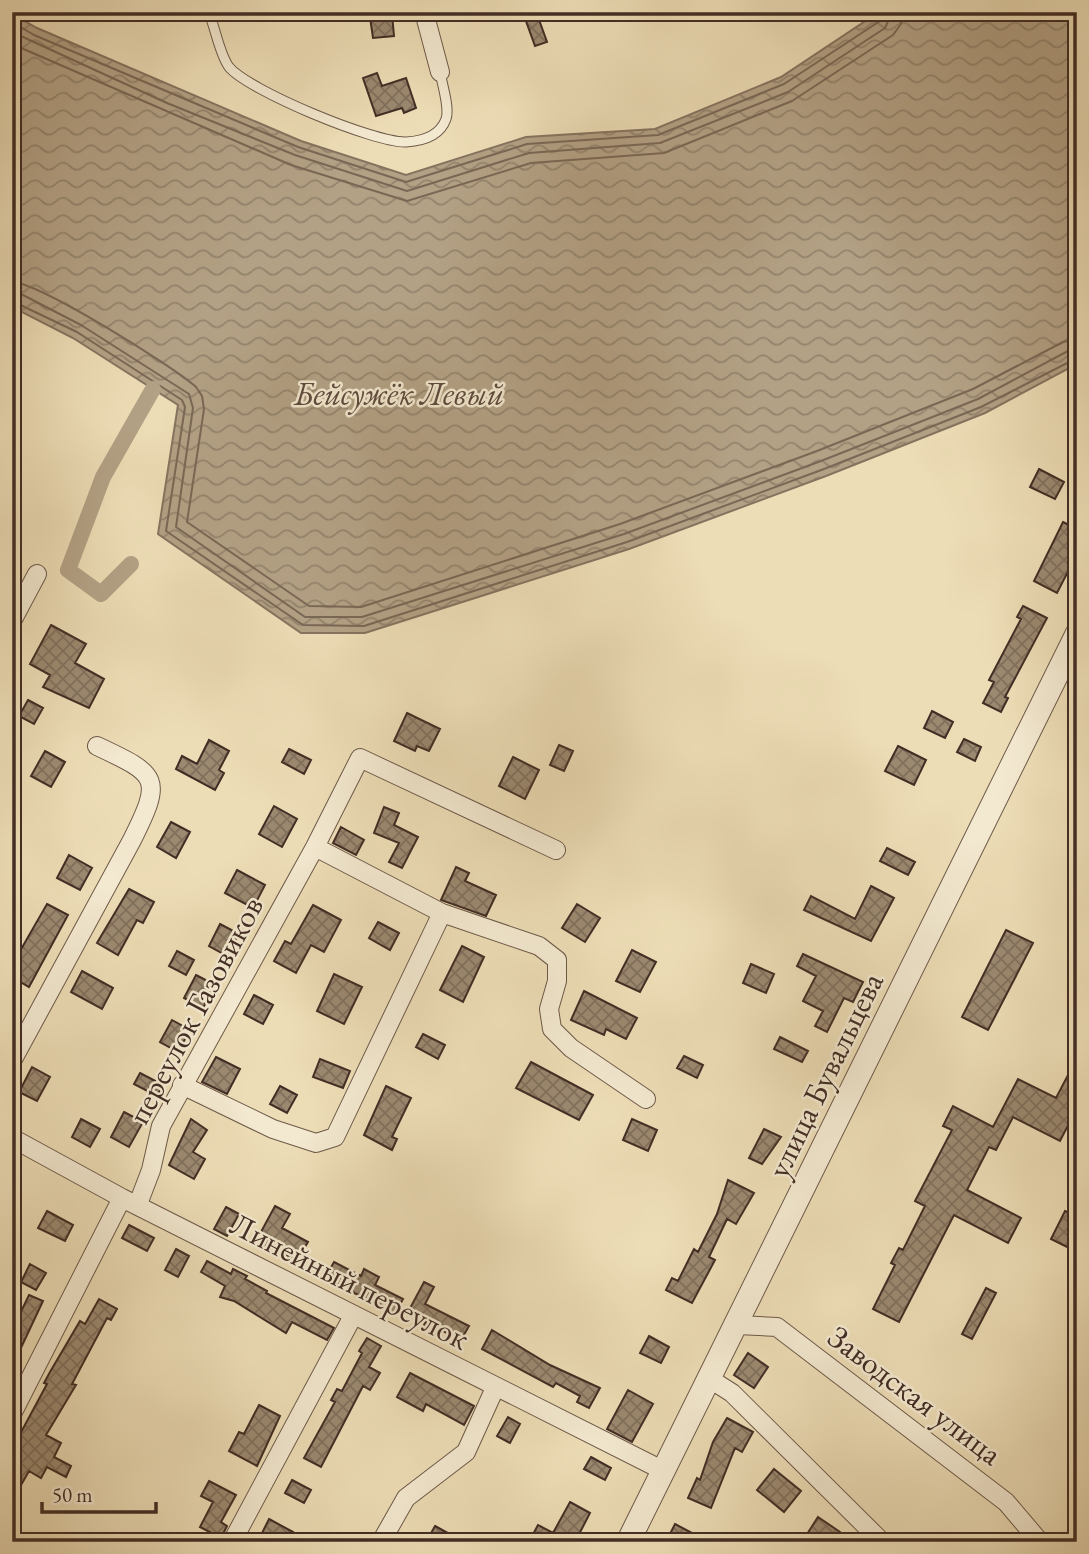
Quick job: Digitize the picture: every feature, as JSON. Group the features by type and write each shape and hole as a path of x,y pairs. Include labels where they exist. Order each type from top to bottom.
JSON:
{"street":[{"path":"424,12 440,72"},
{"path":"12,621 37,574"},
{"name":"улица Бувальцева","path":"628,1542 1077,634"},
{"path":"12,1061 132,840 153,788 149,775 130,761 97,746"},
{"name":"переулок Газовиков","path":"12,1415 130,1201 151,1170 161,1126 315,847 360,758 556,850"},
{"path":"315,847 442,913 539,946 557,960 558,981 549,1009 552,1029 571,1048 646,1098"},
{"path":"182,1085 284,1132 316,1143 335,1137 442,913"},
{"name":"Линейный переулок","path":"12,1138 353,1316 664,1471"},
{"path":"232,1542 353,1316"},
{"name":"Заводская улица","path":"737,1325 777,1327 1006,1502 1040,1542"},
{"path":"710,1379 732,1393 882,1542"},
{"path":"381,1542 406,1498 466,1452 495,1388"}],"lane":[{"path":"210,16 229,67 258,86 332,123 404,142 428,138 441,129 447,117 440,72"}],"water":[{"name":"Бейсужёк Левый","path":"895,12 1077,12 1077,364 985,413 826,476 629,549 365,633 301,633 158,534 178,405 73,338 12,307 12,14 37,28 301,141 406,175 526,137 655,129 781,77 873,16"}],"building":[{"path":"392,14 394,36 373,38 370,17"},
{"path":"538,17 547,42 535,46 526,21"},
{"path":"377,73 382,86 406,78 416,108 404,113 402,108 376,116 363,78"},
{"path":"1039,469 1064,482 1055,499 1030,487"},
{"path":"1063,522 1077,529 1077,554 1057,593 1034,581"},
{"path":"1023,606 1047,618 1005,697 1008,698 1001,712 983,703 994,682 989,680 1021,619 1017,617"},
{"path":"51,625 86,644 75,663 104,679 89,708 43,687 50,675 30,664"},
{"path":"28,700 43,708 34,724 19,716"},
{"path":"932,711 953,722 945,738 924,728"},
{"path":"407,713 440,729 429,751 417,746 415,751 394,741"},
{"path":"964,739 981,747 975,761 957,752"},
{"path":"209,740 229,751 219,770 224,773 215,790 176,769 182,756 197,764"},
{"path":"559,745 573,751 564,771 550,765"},
{"path":"898,746 926,760 914,785 885,771"},
{"path":"289,749 311,760 304,774 282,762"},
{"path":"45,751 65,762 51,787 31,776"},
{"path":"513,757 539,770 525,799 499,786"},
{"path":"274,806 297,819 282,847 259,834"},
{"path":"384,807 399,813 394,825 418,837 402,868 389,862 399,843 374,833"},
{"path":"171,822 190,832 176,858 157,847"},
{"path":"341,827 364,840 356,855 333,843"},
{"path":"887,848 915,862 908,875 880,861"},
{"path":"69,855 92,868 80,890 57,878"},
{"path":"456,867 469,873 465,881 496,895 486,916 441,900"},
{"path":"237,870 265,885 253,908 225,893"},
{"path":"871,886 894,898 871,941 804,910 811,896 855,919"},
{"path":"129,889 154,902 143,923 137,920 118,955 97,943"},
{"path":"47,904 68,915 29,987 12,977 12,965"},
{"path":"577,904 600,918 585,942 562,928"},
{"path":"313,905 341,920 324,952 311,945 296,973 274,961 285,941 291,944"},
{"path":"378,922 399,933 390,950 369,938"},
{"path":"220,924 239,934 227,956 209,946"},
{"path":"1006,930 1033,943 988,1030 962,1017"},
{"path":"462,946 484,957 463,1002 440,990"},
{"path":"632,950 656,962 640,992 616,981"},
{"path":"177,951 194,960 186,975 169,966"},
{"path":"803,954 863,982 853,1002 844,998 827,1032 815,1026 823,1011 803,1001 816,976 797,966"},
{"path":"751,964 774,974 766,993 743,983"},
{"path":"82,971 113,988 102,1009 71,992"},
{"path":"334,974 362,987 344,1024 317,1011"},
{"path":"196,975 215,985 203,1008 184,998"},
{"path":"584,991 637,1018 626,1039 606,1029 604,1035 571,1020"},
{"path":"254,995 273,1005 263,1024 244,1014"},
{"path":"172,1020 190,1030 178,1052 160,1042"},
{"path":"423,1034 445,1045 438,1059 416,1047"},
{"path":"780,1037 808,1051 802,1062 774,1049"},
{"path":"684,1056 703,1065 697,1078 677,1068"},
{"path":"216,1057 240,1069 227,1094 202,1082"},
{"path":"1077,1058 1077,1108 1060,1141 1013,1117 996,1150 989,1147 967,1190 1021,1218 1008,1243 954,1215 899,1322 873,1309 895,1265 891,1263 899,1248 903,1250 925,1206 915,1201 952,1130 943,1126 953,1106 993,1127 1018,1079 1056,1098"},
{"path":"320,1059 350,1071 343,1088 313,1077"},
{"path":"531,1062 593,1095 579,1120 516,1088"},
{"path":"32,1067 50,1077 37,1101 19,1092"},
{"path":"140,1073 163,1085 157,1096 134,1084"},
{"path":"280,1086 297,1095 287,1113 270,1104"},
{"path":"386,1086 411,1098 392,1137 397,1139 392,1150 364,1135"},
{"path":"124,1112 143,1122 129,1147 111,1137"},
{"path":"81,1119 100,1129 90,1147 72,1137"},
{"path":"191,1119 207,1130 193,1152 205,1159 194,1179 169,1165"},
{"path":"632,1119 657,1130 648,1151 623,1140"},
{"path":"764,1129 781,1137 762,1164 749,1158"},
{"path":"728,1180 754,1193 736,1224 727,1219 709,1257 715,1260 692,1303 666,1290 672,1278 678,1281 694,1249 698,1252 717,1214"},
{"path":"275,1206 290,1214 282,1228 308,1242 297,1261 272,1247 269,1251 255,1243"},
{"path":"226,1207 239,1214 227,1236 214,1229"},
{"path":"47,1211 73,1225 65,1241 38,1228"},
{"path":"1065,1211 1077,1217 1077,1242 1073,1250 1051,1239"},
{"path":"129,1225 154,1238 147,1251 122,1238"},
{"path":"176,1249 189,1256 178,1277 165,1270"},
{"path":"207,1261 231,1274 233,1269 247,1276 245,1279 267,1291 266,1293 334,1328 327,1340 292,1322 286,1333 234,1301 220,1297 225,1286 201,1272"},
{"path":"334,1262 361,1276 364,1269 379,1277 375,1285 403,1299 395,1314 325,1278"},
{"path":"30,1264 46,1273 36,1290 21,1282"},
{"path":"424,1282 434,1287 425,1304 469,1326 461,1340 439,1329 435,1336 422,1329 426,1321 408,1312"},
{"path":"986,1288 996,1293 972,1339 962,1334"},
{"path":"29,1295 43,1301 12,1367 12,1322 15,1324"},
{"path":"99,1299 117,1309 111,1320 107,1318 72,1384 76,1385 46,1435 61,1443 54,1457 71,1466 66,1477 47,1467 41,1478 29,1471 12,1501 12,1449 47,1384 44,1383 50,1372 80,1321 85,1324"},
{"path":"492,1330 550,1365 600,1388 589,1408 577,1402 580,1396 556,1383 553,1387 482,1349"},
{"path":"649,1336 669,1347 661,1363 640,1353"},
{"path":"367,1338 381,1346 369,1367 380,1373 370,1390 363,1386 321,1467 304,1458 335,1402 331,1400 337,1389 342,1391"},
{"path":"748,1353 768,1367 754,1388 734,1375"},
{"path":"410,1373 474,1406 464,1425 426,1404 423,1411 397,1397"},
{"path":"628,1390 653,1404 632,1442 607,1429"},
{"path":"259,1405 280,1416 257,1466 229,1451 239,1432 244,1434"},
{"path":"508,1417 520,1424 510,1443 497,1436"},
{"path":"727,1418 753,1432 742,1452 735,1448 711,1508 688,1498 697,1478 700,1480 713,1442"},
{"path":"591,1457 611,1468 605,1480 584,1469"},
{"path":"774,1469 801,1491 784,1512 757,1490"},
{"path":"292,1480 311,1490 304,1503 285,1493"},
{"path":"209,1481 236,1495 221,1522 227,1526 221,1538 200,1527 213,1502 201,1496"},
{"path":"570,1502 590,1513 575,1542 543,1542 532,1536 538,1525 553,1533"},
{"path":"818,1517 840,1532 834,1542 802,1542"},
{"path":"269,1519 293,1532 288,1542 277,1542 262,1533"},
{"path":"675,1524 709,1542 666,1542"},
{"path":"435,1526 464,1542 426,1542"}],"waterway":[{"path":"131,564 101,594 68,570 103,477 153,389"}]}
